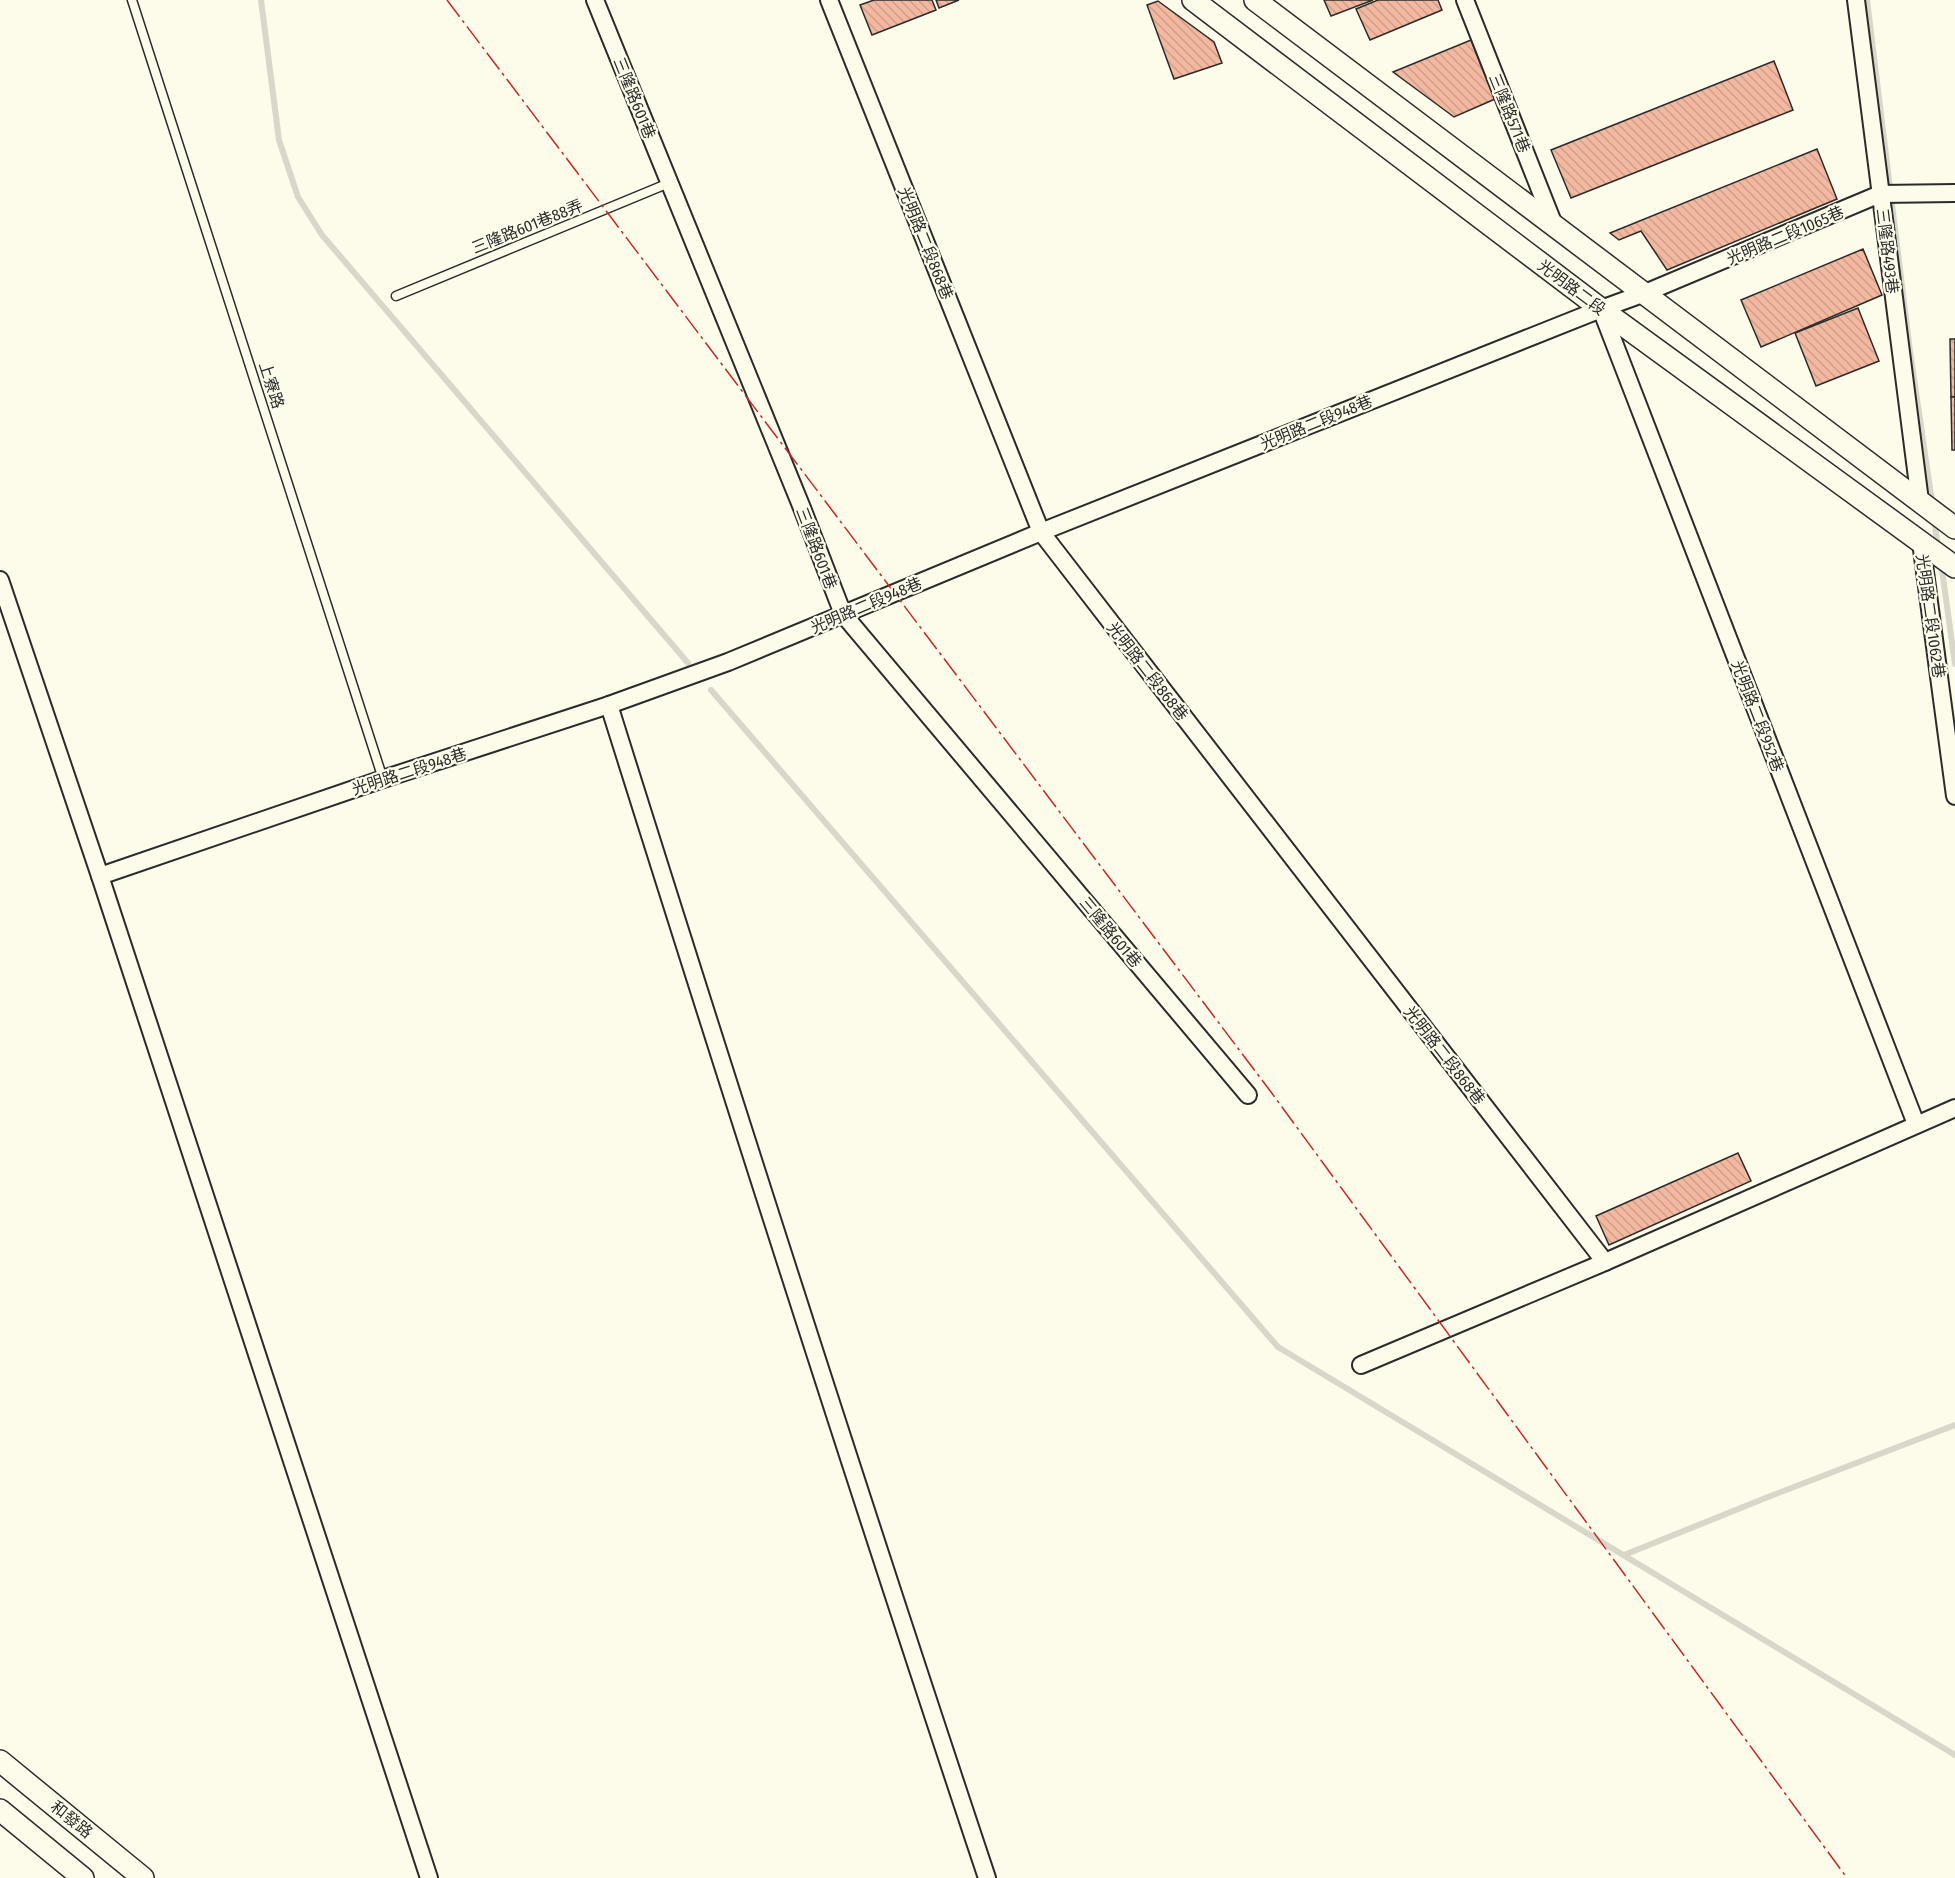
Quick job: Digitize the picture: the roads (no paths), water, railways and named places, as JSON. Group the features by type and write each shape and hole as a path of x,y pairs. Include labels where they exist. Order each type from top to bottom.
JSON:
{"street":[{"name":"三隆路601巷","path":"595,0 843,614 1248,1095"},
{"name":"光明路二段868巷","path":"829,0 1041,532 1605,1262"},
{"name":"光明路二段","path":"1193,0 1610,305 1955,567"},
{"path":"1255,0 1955,528"},
{"name":"三隆路571巷","path":"1465,0 1554,225"},
{"name":"三隆路493巷","path":"1856,0 1887,194 1920,501"},
{"name":"光明路二段1065巷","path":"1610,305 1645,293 1887,194 1955,193"},
{"name":"光明路二段948巷","path":"100,876 383,779 609,705 728,662 1041,532 1610,305"},
{"name":"光明路二段952巷","path":"1610,305 1916,1124"},
{"name":"光明路二段1062巷","path":"1921,542 1955,796"},
{"path":"0,580 100,876 429,1878"},
{"path":"609,705 883,1567 987,1878"},
{"path":"1361,1365 1605,1262 1955,1108"},
{"name":"和發路","path":"0,1761 143,1878"},
{"path":"0,1810 83,1878"}],"lane":[{"name":"上寮路","path":"132,0 383,779"},
{"name":"三隆路601巷88弄","path":"396,296 669,183"}],"waterway":[{"path":"261,0 279,140 298,197 322,235 688,663"},
{"path":"1867,0 1910,351 1932,502"},
{"path":"1934,518 1938,547"},
{"path":"1941,563 1955,664"},
{"path":"711,690 1278,1347 1955,1755"},
{"path":"1624,1555 1955,1425"}]}
